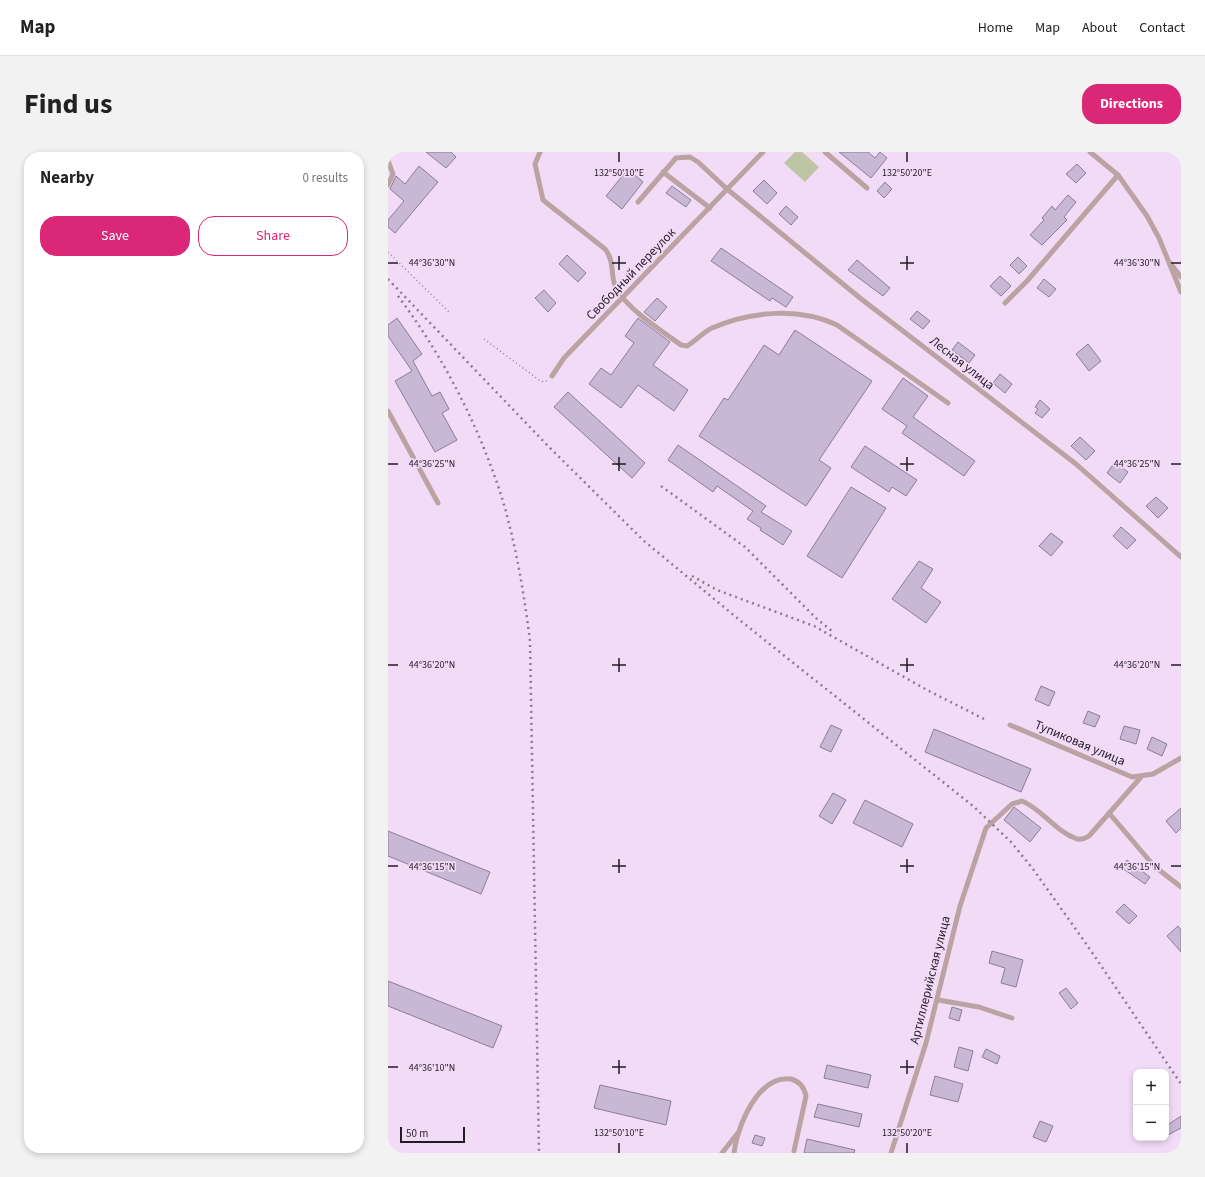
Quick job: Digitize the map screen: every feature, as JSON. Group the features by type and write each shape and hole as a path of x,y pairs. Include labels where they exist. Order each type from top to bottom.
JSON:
{"lane":[{"path":"540,152 536,160 543,200 605,249 611,259 615,284 624,298 657,328 682,345 687,346 711,329 732,320 777,314 799,313 821,317 838,325 948,403"},
{"name":"Свободный переулок","path":"552,376 564,358 624,298 763,152"},
{"path":"825,152 867,188"},
{"path":"1090,152 1118,175 1147,216 1160,238 1181,292"},
{"name":"Лесная улица","path":"638,202 676,158 690,157 698,162 727,189 860,298 1076,464 1181,557"},
{"path":"388,162 393,174 388,185"},
{"path":"663,172 710,208"},
{"path":"1005,303 1027,281 1118,175"},
{"path":"1167,258 1181,277"},
{"path":"388,411 438,502"},
{"name":"Тупиковая улица","path":"1010,725 1132,776 1142,777"},
{"path":"1181,758 1153,774 1142,777 1109,813 1154,866 1181,888"},
{"name":"Артиллерийская улица","path":"891,1153 938,1000 960,906 986,828 1012,804 1022,800 1065,832 1078,839 1090,836 1109,813"},
{"path":"938,1000 980,1007 1012,1018"},
{"path":"734,1153 740,1130 752,1103 764,1087 778,1080 785,1079 793,1080 800,1084 805,1090 806,1096 794,1151"},
{"path":"722,1153 740,1130"}],"path":[{"path":"388,252 450,313"},
{"path":"484,339 539,380 544,382 552,376"}],"green space":[{"path":"795,152 802,152 819,167 805,182 784,163"}],"building":[{"path":"426,152 451,152 456,157 446,168"},
{"path":"839,152 868,152 875,158 880,152 887,158 871,178"},
{"path":"1077,164 1086,173 1076,183 1066,174"},
{"path":"419,166 438,182 395,233 388,227 388,220 404,201 390,189 396,176 405,184"},
{"path":"628,169 643,182 622,209 606,196"},
{"path":"764,180 777,193 767,204 753,191"},
{"path":"885,182 892,189 884,198 877,191"},
{"path":"672,186 691,200 686,207 666,193"},
{"path":"1068,195 1076,202 1064,217 1067,220 1042,245 1030,235 1044,220 1042,218 1052,206 1055,210"},
{"path":"786,206 798,217 791,225 779,214"},
{"path":"721,248 793,297 786,307 772,298 770,301 711,261"},
{"path":"567,255 586,273 578,282 559,264"},
{"path":"1018,257 1027,266 1019,274 1010,265"},
{"path":"857,260 890,288 883,296 848,270"},
{"path":"1000,276 1011,286 1001,296 990,286"},
{"path":"1044,279 1056,289 1049,297 1037,288"},
{"path":"544,290 556,303 548,312 535,298"},
{"path":"657,298 667,307 655,321 644,312"},
{"path":"917,311 930,321 923,329 910,319"},
{"path":"397,318 422,354 413,361 432,396 440,392 449,409 442,413 457,440 435,452 395,381 412,371 388,336 388,325"},
{"path":"638,318 670,342 653,365 688,390 674,411 638,385 621,408 589,384 601,368 611,375 634,343 625,336"},
{"path":"795,330 872,381 819,460 831,468 806,506 699,436 724,398 728,400 764,345 779,355"},
{"path":"958,342 975,355 969,363 952,350"},
{"path":"1088,344 1101,361 1089,371 1076,354"},
{"path":"1000,374 1012,384 1005,393 993,383"},
{"path":"903,378 928,396 913,417 975,461 964,476 902,433 907,426 882,409"},
{"path":"568,392 645,463 632,478 554,407"},
{"path":"1040,400 1050,409 1042,418 1035,413 1038,409 1035,407"},
{"path":"1080,437 1095,451 1086,460 1071,446"},
{"path":"678,445 766,506 761,512 792,531 783,545 760,530 761,528 747,519 753,511 717,486 713,492 668,460"},
{"path":"865,446 917,480 906,496 892,487 889,492 851,467"},
{"path":"1115,462 1128,472 1120,483 1107,473"},
{"path":"851,487 886,508 842,578 807,556"},
{"path":"1156,497 1168,508 1158,518 1146,506"},
{"path":"1121,527 1136,540 1127,549 1113,536"},
{"path":"1051,533 1063,542 1051,556 1039,546"},
{"path":"919,561 933,569 921,588 941,602 926,623 892,599"},
{"path":"1041,686 1055,692 1049,706 1035,700"},
{"path":"1088,711 1100,716 1095,727 1083,723"},
{"path":"831,725 842,730 831,752 820,747"},
{"path":"1124,726 1140,730 1136,744 1120,739"},
{"path":"934,729 1031,769 1021,792 925,752"},
{"path":"1152,737 1167,744 1162,756 1147,749"},
{"path":"833,793 846,800 832,824 819,816"},
{"path":"865,800 913,824 902,847 853,823"},
{"path":"1014,807 1041,828 1030,842 1004,820"},
{"path":"1181,808 1181,828 1176,833 1166,821"},
{"path":"388,831 490,872 481,894 388,856"},
{"path":"1127,860 1150,877 1145,884 1122,868"},
{"path":"1124,904 1137,916 1129,924 1116,912"},
{"path":"1178,926 1181,930 1181,952 1167,936"},
{"path":"992,951 1023,960 1016,987 1001,983 1005,968 989,963"},
{"path":"388,981 502,1026 493,1048 388,1006"},
{"path":"1066,988 1078,1003 1071,1009 1059,993"},
{"path":"952,1007 962,1010 959,1021 949,1018"},
{"path":"959,1047 973,1051 968,1071 954,1067"},
{"path":"986,1049 1000,1056 997,1064 982,1057"},
{"path":"827,1065 871,1075 868,1088 824,1078"},
{"path":"935,1076 963,1084 958,1102 930,1095"},
{"path":"600,1085 671,1101 666,1125 594,1108"},
{"path":"818,1104 862,1114 859,1127 814,1117"},
{"path":"1181,1116 1181,1128 1169,1134 1169,1124"},
{"path":"1040,1121 1053,1126 1046,1142 1033,1137"},
{"path":"755,1135 765,1138 762,1146 752,1143"},
{"path":"807,1139 855,1150 854,1153 804,1153"}],"railway":[{"path":"388,279 548,446 644,541 742,622 973,806 1011,842 1033,869 1087,945 1181,1084"},
{"path":"398,296 445,367 471,418 493,471 502,498 522,587 530,641 539,1153"},
{"path":"661,486 745,547 816,618 833,632"},
{"path":"692,576 717,590 814,626 927,690 984,719"}]}
